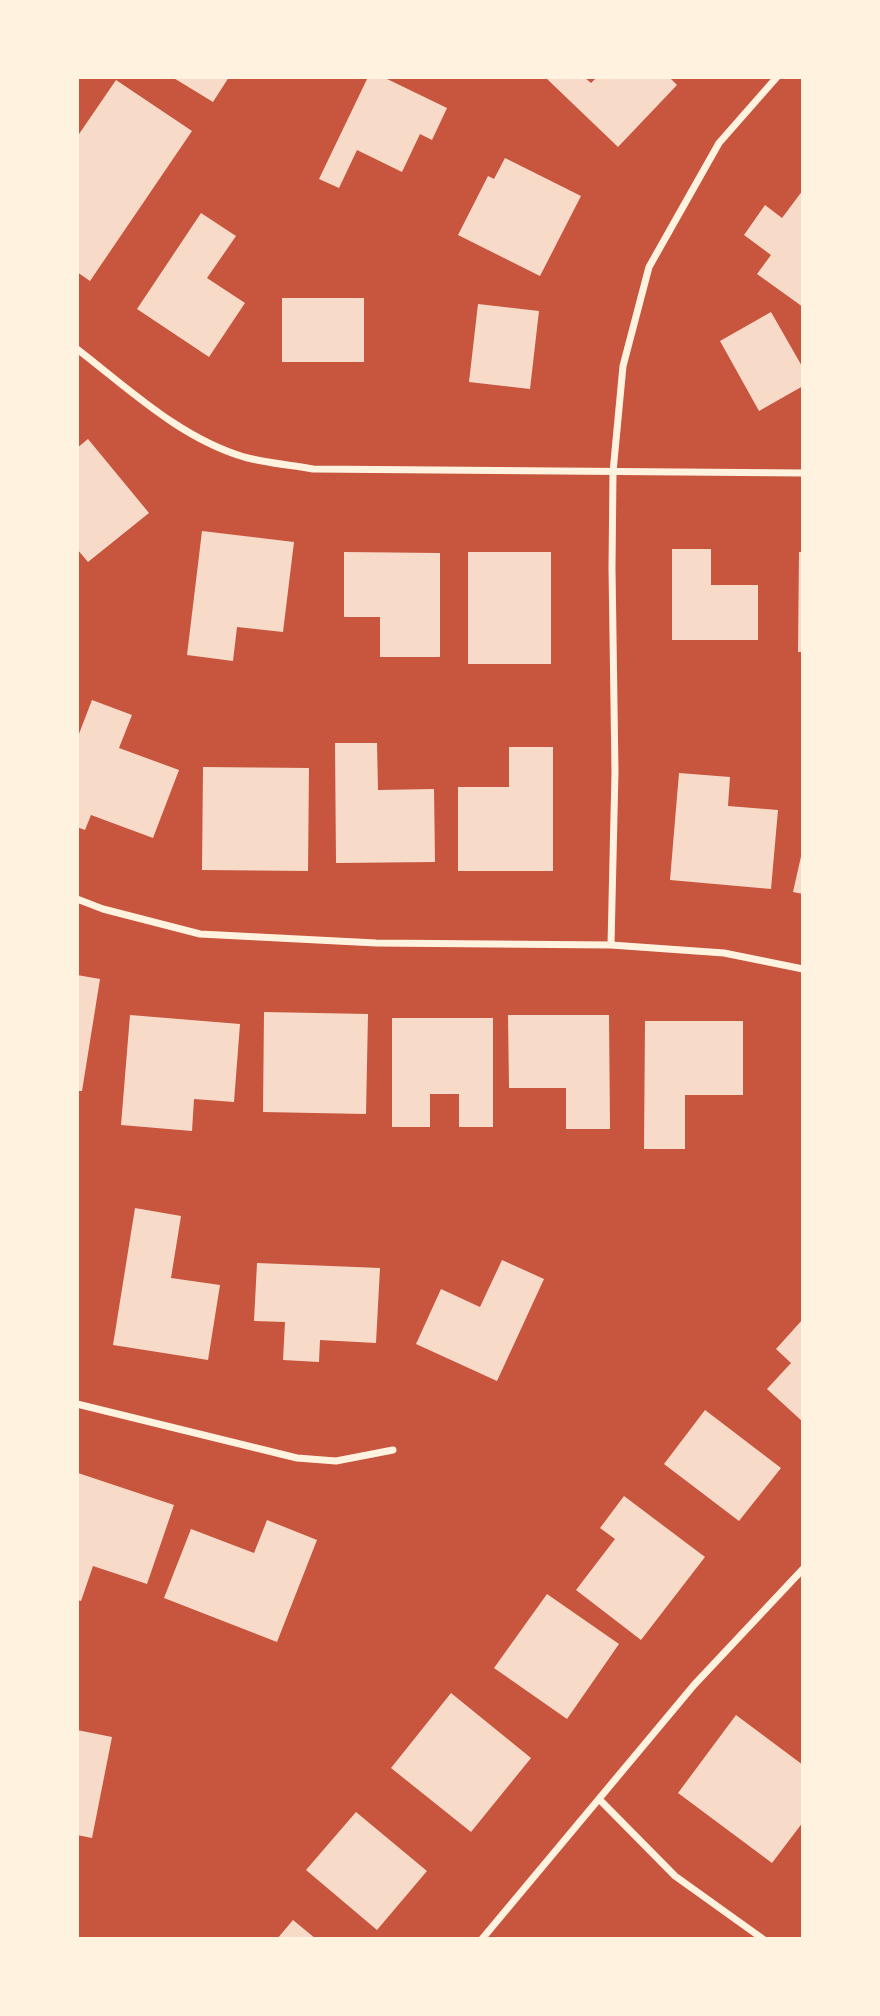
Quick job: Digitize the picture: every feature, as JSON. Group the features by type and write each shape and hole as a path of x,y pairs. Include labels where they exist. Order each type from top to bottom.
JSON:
{"street":[{"path":"611,945 615,772 613,472 622,366 649,267 719,143 777,77"},
{"path":"77,349 194,437 244,457 313,469 803,473"},
{"path":"77,899 115,913 200,934 376,943 611,945 724,953 803,969"},
{"path":"77,1404 297,1458 336,1461 393,1450"},
{"path":"482,1939 694,1685 803,1569"},
{"path":"600,1799 675,1876 762,1939"}],"building":[{"path":"172,77 229,77 213,102"},
{"path":"368,77 383,77 447,108 432,140 420,134 402,172 357,150 339,188 319,179"},
{"path":"547,77 584,77 591,83 597,77 669,77 677,85 618,147"},
{"path":"116,80 192,131 90,281 77,272 77,137"},
{"path":"505,158 581,196 540,276 458,235 488,176 494,179"},
{"path":"803,190 803,307 757,274 771,255 744,235 765,205 782,218"},
{"path":"201,213 236,236 207,278 245,303 209,357 137,309"},
{"path":"282,298 364,298 364,362 282,362"},
{"path":"478,304 539,311 530,389 469,382"},
{"path":"771,312 803,368 803,386 759,411 720,341"},
{"path":"88,439 149,513 88,562 77,549 77,448"},
{"path":"202,531 294,542 283,632 237,627 233,661 187,655"},
{"path":"672,549 711,549 711,585 758,585 758,640 672,640"},
{"path":"344,552 440,553 440,657 380,657 380,617 344,617"},
{"path":"468,552 551,552 551,664 468,664"},
{"path":"799,552 803,552 803,652 798,652"},
{"path":"92,700 132,715 119,748 179,770 153,838 91,815 85,830 77,827 77,739"},
{"path":"335,743 377,743 378,790 434,789 435,862 336,863"},
{"path":"509,747 553,747 553,871 458,871 458,787 509,787"},
{"path":"203,767 309,768 308,871 202,870"},
{"path":"679,773 730,777 728,806 778,810 771,889 670,880"},
{"path":"803,852 803,894 793,892"},
{"path":"77,975 100,979 82,1091 77,1091"},
{"path":"264,1012 368,1014 366,1114 263,1112"},
{"path":"130,1015 240,1024 234,1102 194,1099 192,1131 121,1125"},
{"path":"508,1015 609,1015 610,1129 566,1129 566,1088 509,1088"},
{"path":"392,1018 493,1018 493,1127 459,1127 459,1094 430,1094 430,1127 392,1127"},
{"path":"645,1021 743,1021 743,1095 685,1095 685,1149 644,1149"},
{"path":"135,1208 181,1216 171,1278 220,1285 208,1360 113,1345"},
{"path":"502,1260 544,1279 497,1381 416,1344 441,1289 480,1307"},
{"path":"257,1263 380,1268 376,1343 320,1340 319,1362 283,1360 285,1322 254,1321"},
{"path":"803,1319 803,1422 767,1389 791,1363 776,1349"},
{"path":"705,1410 781,1468 739,1521 664,1464"},
{"path":"78,1473 174,1505 147,1584 93,1566 81,1601 77,1600"},
{"path":"624,1496 705,1557 641,1640 576,1590 615,1539 600,1528"},
{"path":"267,1520 317,1540 277,1642 164,1598 191,1529 254,1553"},
{"path":"547,1594 619,1644 567,1719 494,1668"},
{"path":"451,1693 531,1758 471,1832 391,1768"},
{"path":"736,1715 803,1765 803,1822 772,1863 678,1793"},
{"path":"77,1730 112,1737 92,1838 77,1835"},
{"path":"356,1812 427,1871 377,1930 306,1870"},
{"path":"293,1920 316,1939 277,1939"}]}
